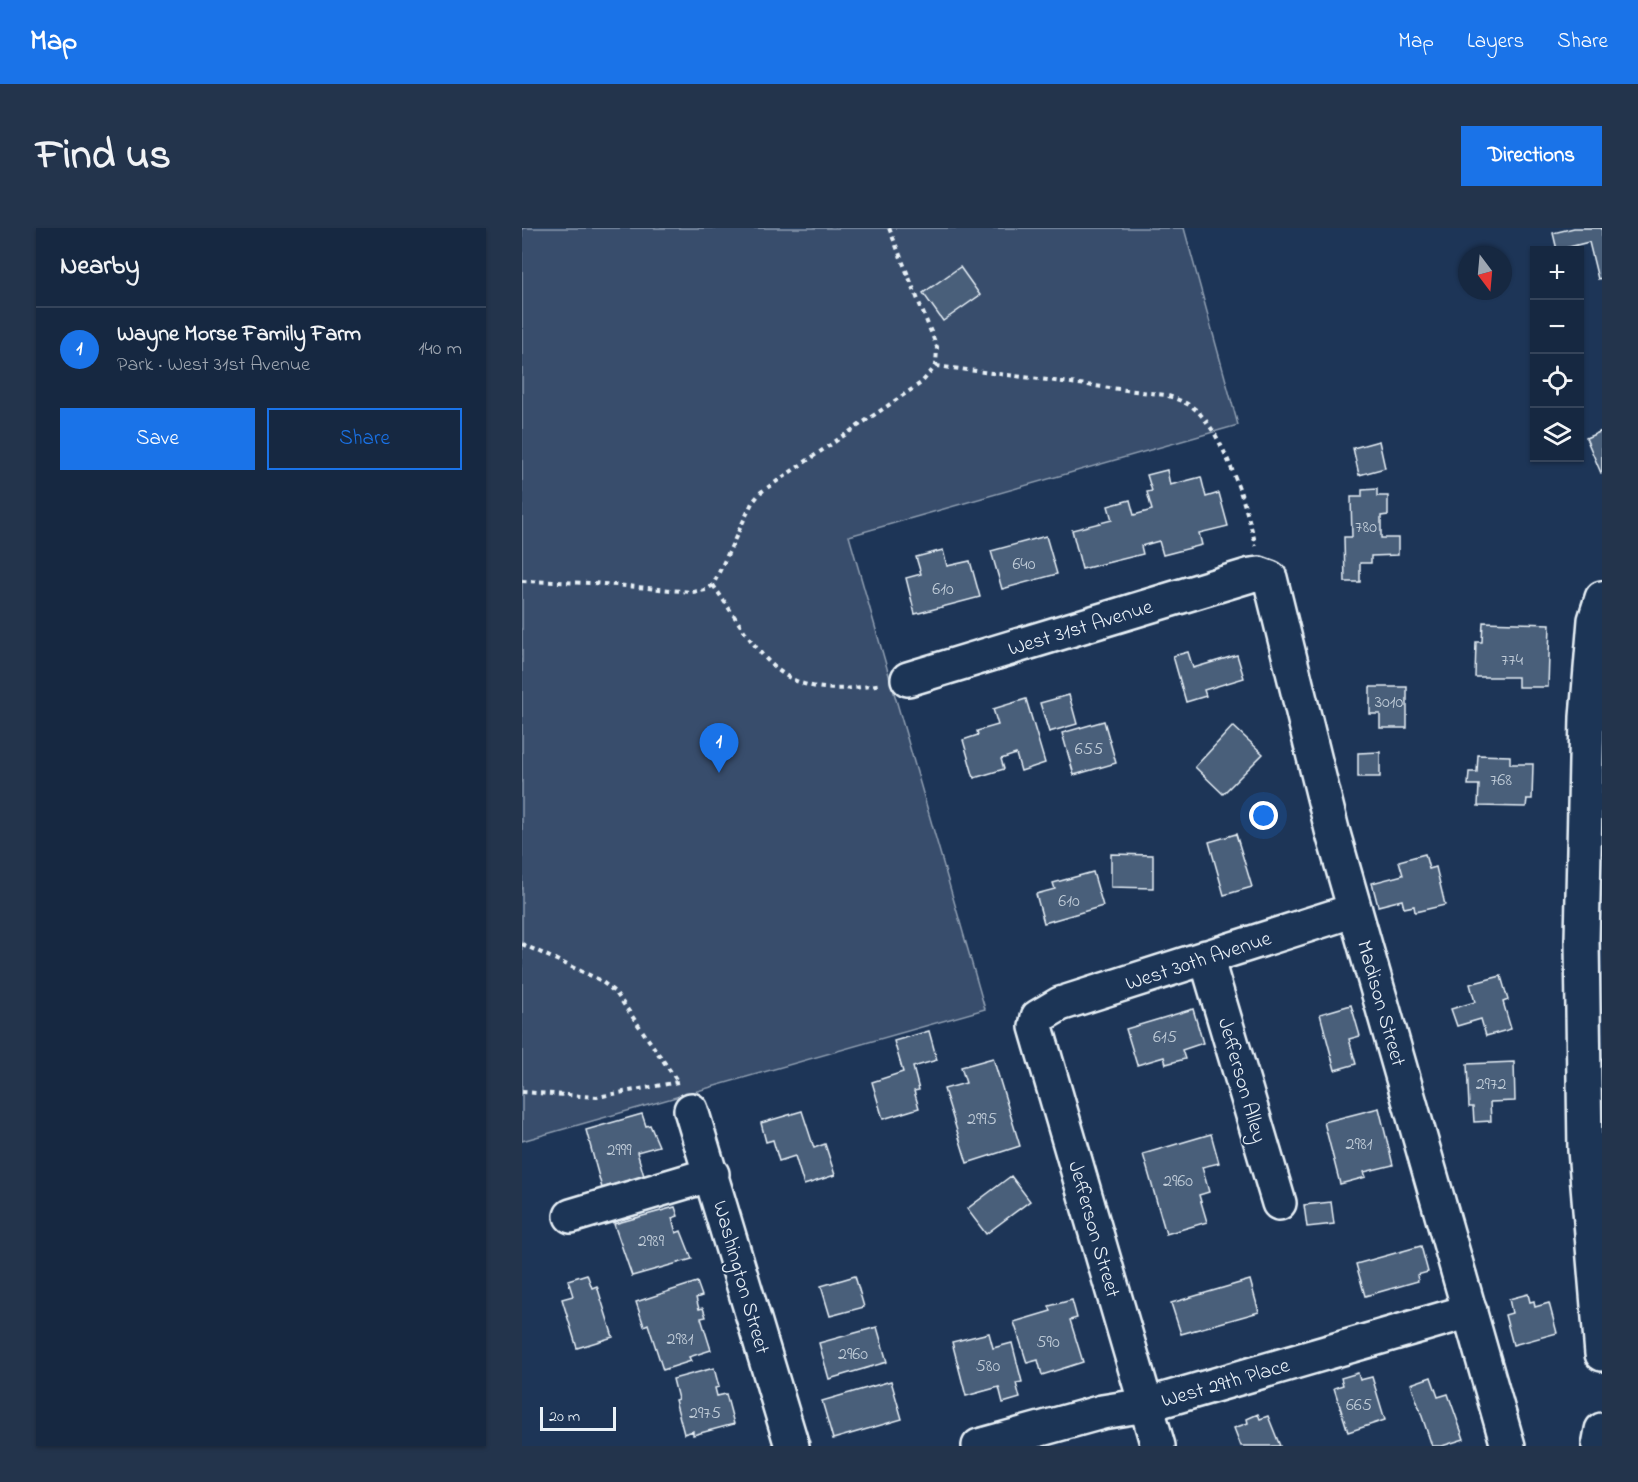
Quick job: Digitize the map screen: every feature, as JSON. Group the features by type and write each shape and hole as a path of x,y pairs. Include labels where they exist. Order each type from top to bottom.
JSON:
{"street":[{"name":"West 31st Avenue","path":"908,678 1255,574"},
{"name":"Madison Street","path":"1255,574 1266,575 1272,584 1355,910 1508,1446"},
{"path":"1602,598 1594,620 1587,717 1582,940 1585,1150 1602,1354"},
{"name":"West 30th Avenue","path":"1042,1012 1060,1004 1355,910"},
{"name":"Jefferson Alley","path":"1206,957 1279,1203"},
{"name":"Jefferson Street","path":"1042,1012 1038,1017 1036,1027 1158,1446"},
{"name":"Washington Street","path":"685,1096 712,1174 792,1446"},
{"path":"571,1216 712,1174"},
{"name":"West 29th Place","path":"979,1446 1102,1412 1146,1405 1470,1311"},
{"path":"1599,1446 1602,1430"}],"path":[{"path":"522,581 593,583 692,592 706,590 713,585 752,503 761,492 921,383 936,366 937,347 926,314 889,228"},
{"path":"936,366 1166,395 1188,404 1202,416 1223,451 1242,496 1256,545 1255,574"},
{"path":"713,585 768,662 795,682 823,689 864,687 908,678"},
{"path":"522,944 600,980 616,993 685,1096"},
{"path":"522,1092 597,1097 685,1096"}],"shaded area":[{"path":"522,228 1184,228 1238,425 849,536 985,1009 522,1141"}],"building":[{"path":"1574,228 1602,228 1602,278 1598,279 1589,242 1573,246 1556,246 1553,233"},
{"path":"960,267 980,295 943,321 923,293"},
{"path":"1602,431 1602,472 1601,473 1586,438"},
{"path":"1379,441 1385,468 1359,475 1353,448"},
{"path":"1167,470 1170,485 1201,477 1206,497 1219,493 1228,526 1199,533 1202,545 1163,555 1159,541 1141,546 1143,554 1082,569 1072,530 1112,520 1108,506 1130,500 1134,515 1152,510 1147,492 1152,491 1147,475"},
{"path":"1377,489 1377,496 1388,496 1388,515 1381,516 1381,538 1398,538 1398,555 1371,556 1371,563 1360,563 1360,582 1345,582 1344,537 1352,537 1351,497 1362,497 1362,490"},
{"path":"1046,536 1057,574 1002,589 991,551"},
{"path":"943,550 947,566 970,561 980,597 915,614 906,578 921,574 916,557"},
{"path":"1483,622 1550,624 1548,687 1518,687 1518,677 1475,677 1476,642 1482,642"},
{"path":"1188,652 1193,668 1237,655 1244,678 1204,690 1206,696 1186,702 1173,656"},
{"path":"1370,687 1407,687 1407,728 1380,728 1380,714 1370,714"},
{"path":"1069,695 1077,724 1049,732 1040,703"},
{"path":"1026,699 1045,763 1021,771 1016,754 1001,759 1004,769 974,778 963,740 978,735 977,731 998,725 993,709"},
{"path":"1104,721 1116,763 1074,775 1062,733"},
{"path":"1233,726 1263,754 1223,794 1195,767"},
{"path":"1380,752 1380,777 1358,777 1358,753"},
{"path":"1478,755 1510,756 1510,764 1533,764 1532,799 1527,799 1526,807 1478,806 1479,785 1468,785 1469,772 1477,772"},
{"path":"1236,834 1252,887 1224,895 1209,842"},
{"path":"1111,854 1153,855 1153,888 1111,887"},
{"path":"1425,854 1429,869 1436,867 1445,905 1415,912 1414,906 1404,908 1402,900 1378,906 1372,883 1403,875 1399,861"},
{"path":"1093,872 1103,906 1044,923 1036,894 1055,889 1053,883"},
{"path":"1501,976 1508,1000 1503,1002 1511,1029 1486,1036 1481,1019 1457,1026 1451,1009 1475,1002 1470,984"},
{"path":"1351,1005 1360,1036 1349,1039 1356,1064 1335,1070 1320,1014"},
{"path":"1193,1009 1203,1043 1182,1050 1185,1059 1166,1064 1164,1057 1137,1065 1126,1029"},
{"path":"929,1031 937,1060 913,1067 919,1090 914,1091 919,1108 883,1119 872,1082 903,1072 894,1041"},
{"path":"993,1058 1020,1146 967,1163 944,1089 966,1083 961,1067"},
{"path":"1514,1062 1515,1101 1490,1102 1491,1121 1474,1122 1473,1107 1469,1107 1467,1064"},
{"path":"1379,1108 1393,1165 1364,1172 1366,1177 1340,1184 1324,1122"},
{"path":"802,1111 814,1148 825,1144 835,1175 804,1185 795,1156 779,1161 773,1140 766,1142 761,1123"},
{"path":"642,1114 646,1126 650,1125 659,1146 637,1152 644,1176 602,1188 586,1130"},
{"path":"1211,1134 1219,1163 1202,1167 1209,1192 1199,1195 1207,1222 1166,1234 1143,1154"},
{"path":"1011,1176 1030,1201 986,1234 967,1209"},
{"path":"1331,1202 1334,1224 1307,1227 1304,1205"},
{"path":"675,1207 678,1216 672,1218 676,1233 681,1231 692,1259 632,1276 614,1224"},
{"path":"1421,1246 1428,1272 1417,1275 1418,1281 1365,1296 1356,1264"},
{"path":"587,1274 592,1288 597,1286 613,1337 577,1348 562,1299 573,1296 568,1280"},
{"path":"855,1276 864,1307 830,1316 821,1286"},
{"path":"1250,1280 1259,1312 1181,1334 1171,1303"},
{"path":"697,1282 702,1296 696,1298 699,1309 703,1308 706,1317 701,1318 711,1350 689,1357 691,1361 663,1370 648,1324 644,1326 636,1302"},
{"path":"1528,1294 1530,1302 1534,1301 1535,1307 1549,1303 1557,1333 1513,1345 1505,1315 1512,1313 1509,1299"},
{"path":"1072,1300 1077,1318 1070,1320 1083,1362 1042,1375 1038,1360 1027,1363 1014,1322 1051,1311 1049,1306"},
{"path":"877,1327 887,1362 829,1379 819,1343"},
{"path":"989,1333 993,1348 1012,1343 1022,1382 1016,1383 1020,1398 1003,1403 999,1387 966,1396 952,1342"},
{"path":"714,1368 719,1387 715,1388 717,1396 726,1394 734,1424 693,1435 693,1431 684,1434 675,1400 678,1399 673,1379"},
{"path":"1358,1373 1360,1380 1372,1377 1385,1420 1348,1432 1334,1388 1343,1385 1341,1378"},
{"path":"1431,1377 1438,1397 1448,1394 1464,1439 1442,1446 1432,1446 1411,1384"},
{"path":"891,1381 902,1419 833,1439 822,1401"},
{"path":"1258,1414 1260,1419 1268,1416 1280,1446 1241,1446 1234,1428 1248,1423 1247,1419"}],"place":[{"name":"Wayne Morse Family Farm","path":"719,773"}]}
